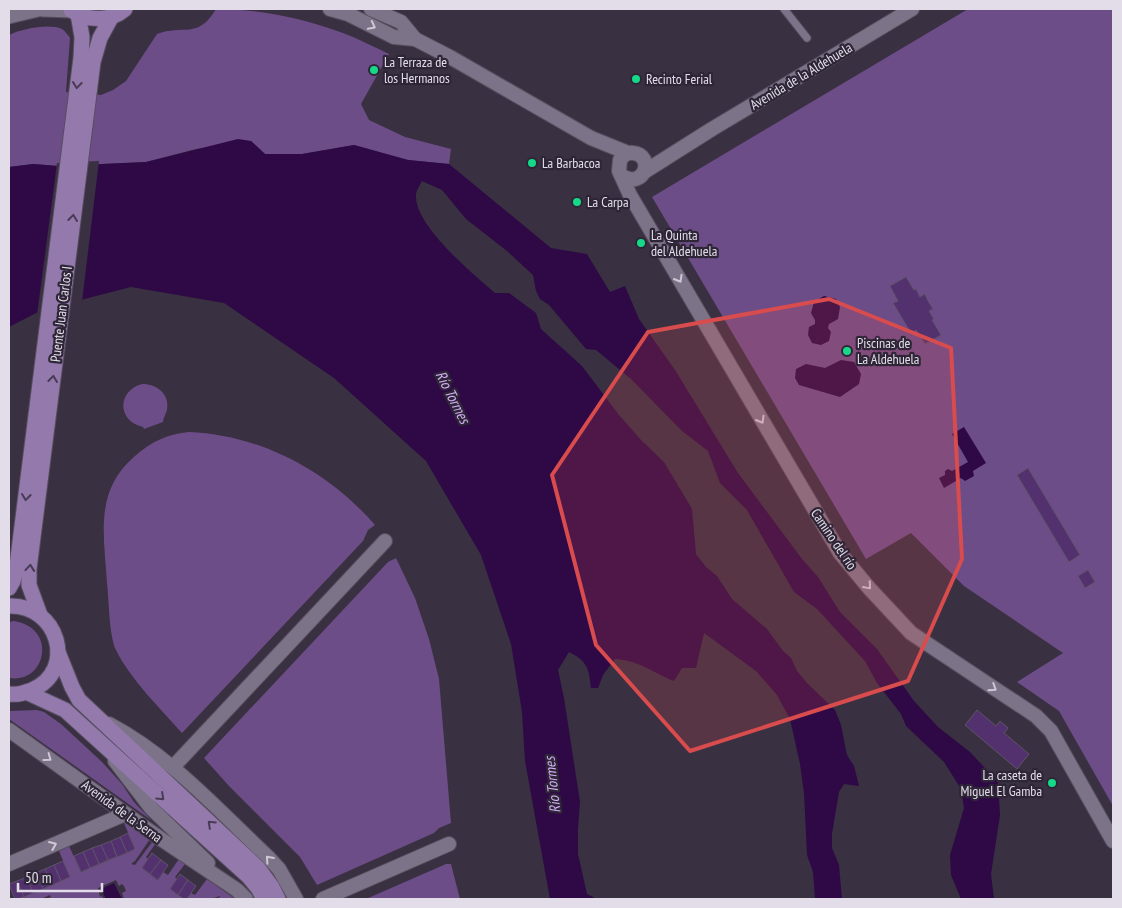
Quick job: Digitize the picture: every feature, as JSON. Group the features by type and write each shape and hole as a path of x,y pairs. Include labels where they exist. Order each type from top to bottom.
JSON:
{"main road":[{"path":"9,16 40,9 73,11 89,18 100,18 119,12"},
{"name":"Puente Juan Carlos I","path":"58,652 53,631 40,615 29,585 29,569 41,426 81,58 82,37 73,11"},
{"name":"Puente Juan Carlos I","path":"9,588 17,566 41,426 93,62 100,38 119,12"},
{"path":"9,606 26,608 40,615"},
{"path":"9,694 26,692 36,688 45,681 52,673 58,652"},
{"path":"58,652 79,700 258,868 278,899"},
{"name":"Avenida de la Serna","path":"26,692 65,710 249,877 264,899"}],"street":[{"path":"330,9 348,14 394,37 415,39 450,56 591,138 634,154 644,160 646,166 644,172 634,180 627,179 591,138"},
{"path":"371,9 401,22 415,39"},
{"name":"Avenida de la Aldehuela","path":"644,172 912,9"},
{"name":"Avenida de la Aldehuela","path":"634,154 656,154 690,143"},
{"path":"620,171 623,156 634,154"},
{"name":"Camino del río","path":"620,171 632,199 840,553 911,633 1036,716 1052,731 1113,841"},
{"path":"173,767 385,541"},
{"path":"96,718 125,733 173,767 268,857 279,869 296,899"},
{"name":"Avenida de la Serna","path":"9,730 125,814 242,894"},
{"name":"Avenida de la Serna","path":"99,741 151,808 242,894"},
{"path":"9,864 125,814"},
{"path":"323,899 450,844"}],"lane":[{"path":"784,9 807,38"}],"highlighted area":[{"path":"829,299 951,348 962,559 908,681 690,751 596,645 552,475 648,332"}],"shaded area":[{"path":"216,9 265,13 297,19 343,33 389,54 361,104 369,120 405,137 451,149 449,164 408,160 354,145 302,154 265,154 251,141 196,149 146,162 58,166 33,164 9,167 9,35 35,27 56,27 62,29 70,38 66,92 101,95 113,90 126,81 157,34 166,31 196,28 203,25"},
{"path":"968,9 1113,9 1113,806 1059,711 1017,682 1063,653 964,586 911,533 866,559 652,197"},
{"path":"142,384 148,384 161,391 167,404 163,422 144,429 128,419 123,406 124,399 128,393"},
{"path":"189,432 242,440 291,459 336,488 375,525 368,530 363,541 182,733 137,683 116,650 110,618 104,531 107,499 122,469 135,456 154,442 174,434"},
{"path":"396,558 415,598 429,639 439,679 451,823 439,828 434,833 317,885 300,857 229,786 204,758 388,562"},
{"path":"14,621 28,626 37,634 42,644 42,654 38,664 32,673 22,678 9,678 9,622"},
{"path":"37,710 44,712 61,724 102,762 151,820 9,719 9,711"},
{"path":"126,822 150,839 131,864 135,865 153,841 156,843 146,857 148,859 142,868 157,880 163,872 168,875 179,859 185,864 175,877 177,879 170,889 184,899 124,899 122,893 126,891 124,886 122,884 119,886 116,880 98,888 100,897 102,896 103,899 46,899 51,897 50,895 41,899 18,899 70,877 59,851 69,846 81,872 135,849 124,823"},
{"path":"446,864 451,864 460,899 366,899"},
{"path":"207,879 235,899 216,899 220,896 211,899 187,899 191,893 195,895"}],"water":[{"name":"Río Tormes","path":"238,139 251,141 265,154 302,154 354,145 408,160 449,164 551,248 587,254 610,292 625,286 639,319 675,370 738,473 802,559 818,577 840,612 877,649 914,701 938,727 970,752 998,782 1000,815 991,874 994,899 961,899 951,875 950,855 964,808 961,789 944,762 906,726 901,714 877,683 865,661 817,609 794,592 747,510 720,483 708,451 682,431 631,379 596,350 586,349 549,305 540,299 536,291 533,275 507,251 466,219 442,190 422,181 416,193 418,207 424,220 446,248 495,293 509,293 536,313 541,329 582,366 619,415 664,462 692,509 696,554 706,567 717,576 732,599 767,629 783,651 791,658 797,671 807,683 835,710 841,725 847,755 854,766 859,786 844,784 839,792 832,834 832,848 839,865 842,899 815,899 813,872 807,855 804,793 800,764 790,719 777,695 756,671 704,633 696,668 682,668 674,681 639,664 615,659 603,675 598,688 591,688 586,666 580,659 569,652 558,670 580,802 578,854 587,894 597,899 550,899 525,761 522,712 511,644 481,555 426,461 334,378 224,303 131,287 42,310 9,327 9,167 33,164 58,166 146,162"},
{"path":"824,296 836,299 840,307 838,319 829,324 828,328 831,332 829,341 821,345 812,343 808,335 809,327 815,324 811,313 814,302"},
{"path":"841,360 854,362 861,374 859,384 840,397 799,385 795,378 796,369 806,364 825,368"},
{"path":"964,427 986,463 973,471 974,476 965,481 961,478 944,488 939,478 945,475 945,471 948,469 952,471 968,462 952,434"},
{"path":"114,883 122,899 106,899 101,889"}],"pier":[{"path":"99,161 82,302 37,315 57,163"}],"building":[{"path":"906,277 920,297 925,294 933,309 929,311 934,319 932,320 941,335 925,344 916,330 911,333 893,303 898,301 890,286"},
{"path":"1028,468 1080,555 1069,562 1017,475"},
{"path":"1088,570 1095,582 1085,588 1078,576"},
{"path":"977,710 996,726 1000,721 1008,728 1004,733 1029,754 1017,769 965,725"},
{"path":"128,833 135,849 127,853 120,837"},
{"path":"120,837 127,853 117,857 111,841"},
{"path":"111,841 117,857 108,860 101,845"},
{"path":"101,845 108,860 99,864 92,848"},
{"path":"92,848 99,864 90,868 83,852"},
{"path":"83,852 90,868 81,872 74,856"},
{"path":"152,853 161,860 150,874 142,868"},
{"path":"161,860 168,865 158,880 150,874"},
{"path":"63,861 70,877 61,881 54,865"},
{"path":"54,865 61,881 52,885 45,869"},
{"path":"45,869 52,885 43,889 36,873"},
{"path":"36,873 43,889 33,893 27,877"},
{"path":"180,874 188,880 178,895 170,889"},
{"path":"27,877 33,893 24,897 17,881"},
{"path":"188,880 196,886 187,899 184,899 178,895"},
{"path":"17,881 24,897 15,899 9,884"}],"place":[{"name":"La Terraza de los Hermanos","path":"374,70"},
{"name":"Recinto Ferial","path":"636,79"},
{"name":"La Barbacoa","path":"532,163"},
{"name":"La Carpa","path":"577,202"},
{"name":"La Quinta del Aldehuela","path":"641,243"},
{"name":"Piscinas de La Aldehuela","path":"847,351"},
{"name":"La caseta de Miguel El Gamba","path":"1052,783"}]}
